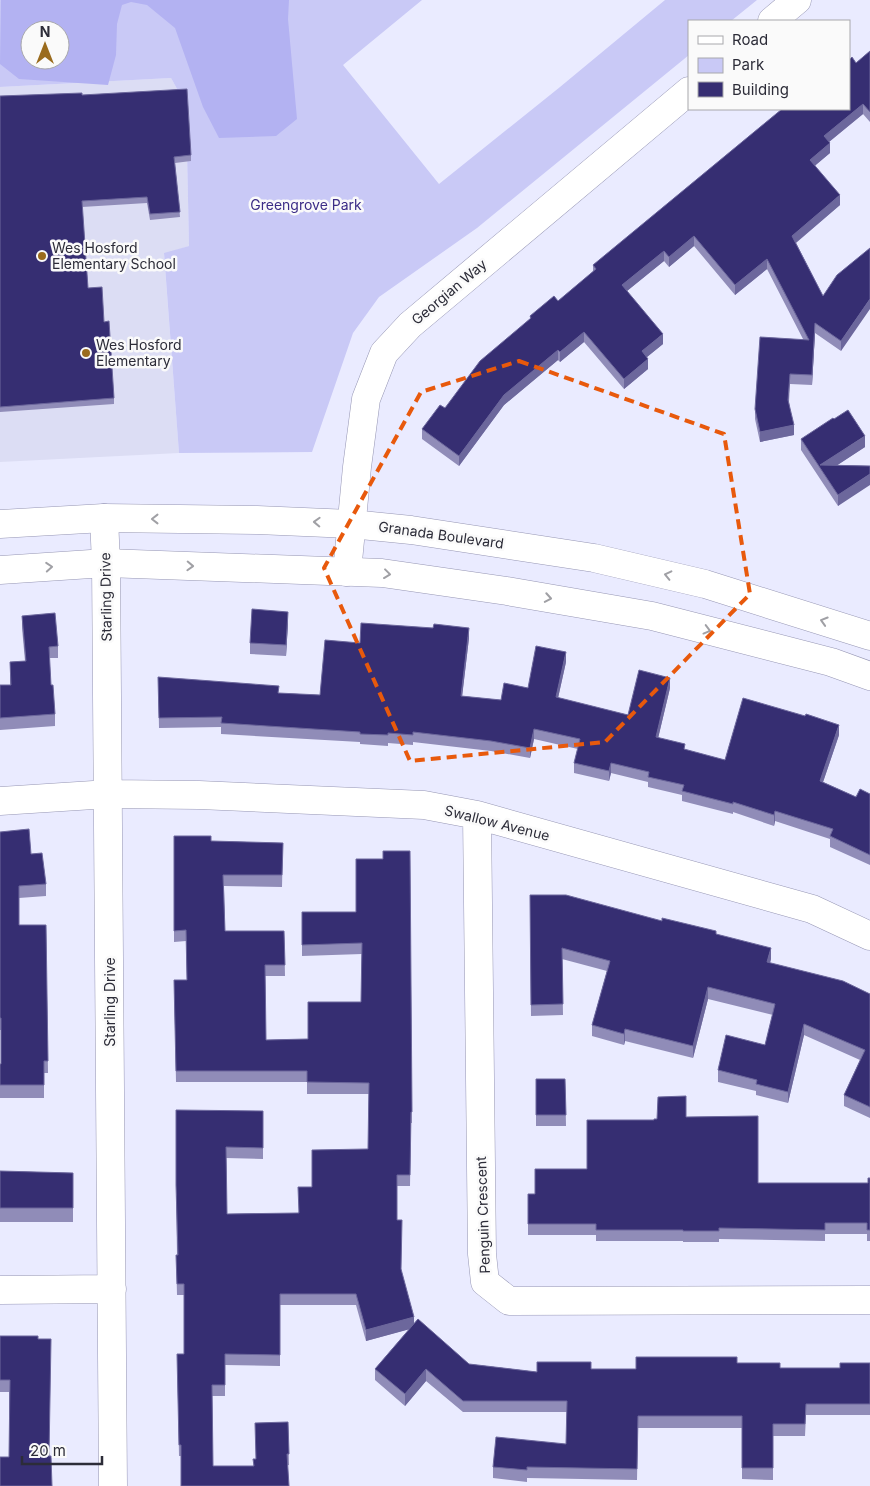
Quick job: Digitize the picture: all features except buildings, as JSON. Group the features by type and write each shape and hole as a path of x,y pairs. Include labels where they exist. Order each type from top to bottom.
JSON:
{"street":[{"path":"773,20 797,0"},
{"name":"Georgian Way","path":"347,572 357,467 366,399 384,353 410,325 688,92"},
{"name":"Granada Boulevard","path":"0,524 104,518 257,520 351,524 411,530 594,558 705,584 870,636"},
{"name":"Starling Drive","path":"104,518 106,563 113,1486"},
{"path":"0,570 106,563 382,573 497,589 652,616 831,662 870,676"},
{"name":"Swallow Avenue","path":"0,801 108,794 424,805 477,816 812,909 870,936"},
{"name":"Penguin Crescent","path":"477,816 482,1254 485,1282 509,1301 870,1300"},
{"path":"0,1290 112,1289"}],"highlighted area":[{"path":"519,361 724,434 750,594 605,742 410,761 324,568 421,392"}],"shaded area":[{"path":"1,0 289,0 288,19 297,119 276,136 219,138 203,107 175,28 147,5 131,2 122,5 117,24 116,55 108,85 19,79 0,64"},
{"name":"Wes Hosford Elementary","path":"171,78 186,105 189,246 164,254 179,453 0,462 0,87"}],"green space":[{"name":"Greengrove Park","path":"0,0 422,0 343,65 439,184 665,0 757,0 732,20 688,20 688,56 477,228 379,297 353,333 312,452 179,453 164,253 189,246 186,105 171,78 0,87"}],"place":[{"name":"Wes Hosford Elementary School","path":"42,256"},
{"name":"Wes Hosford Elementary","path":"86,353"}]}
